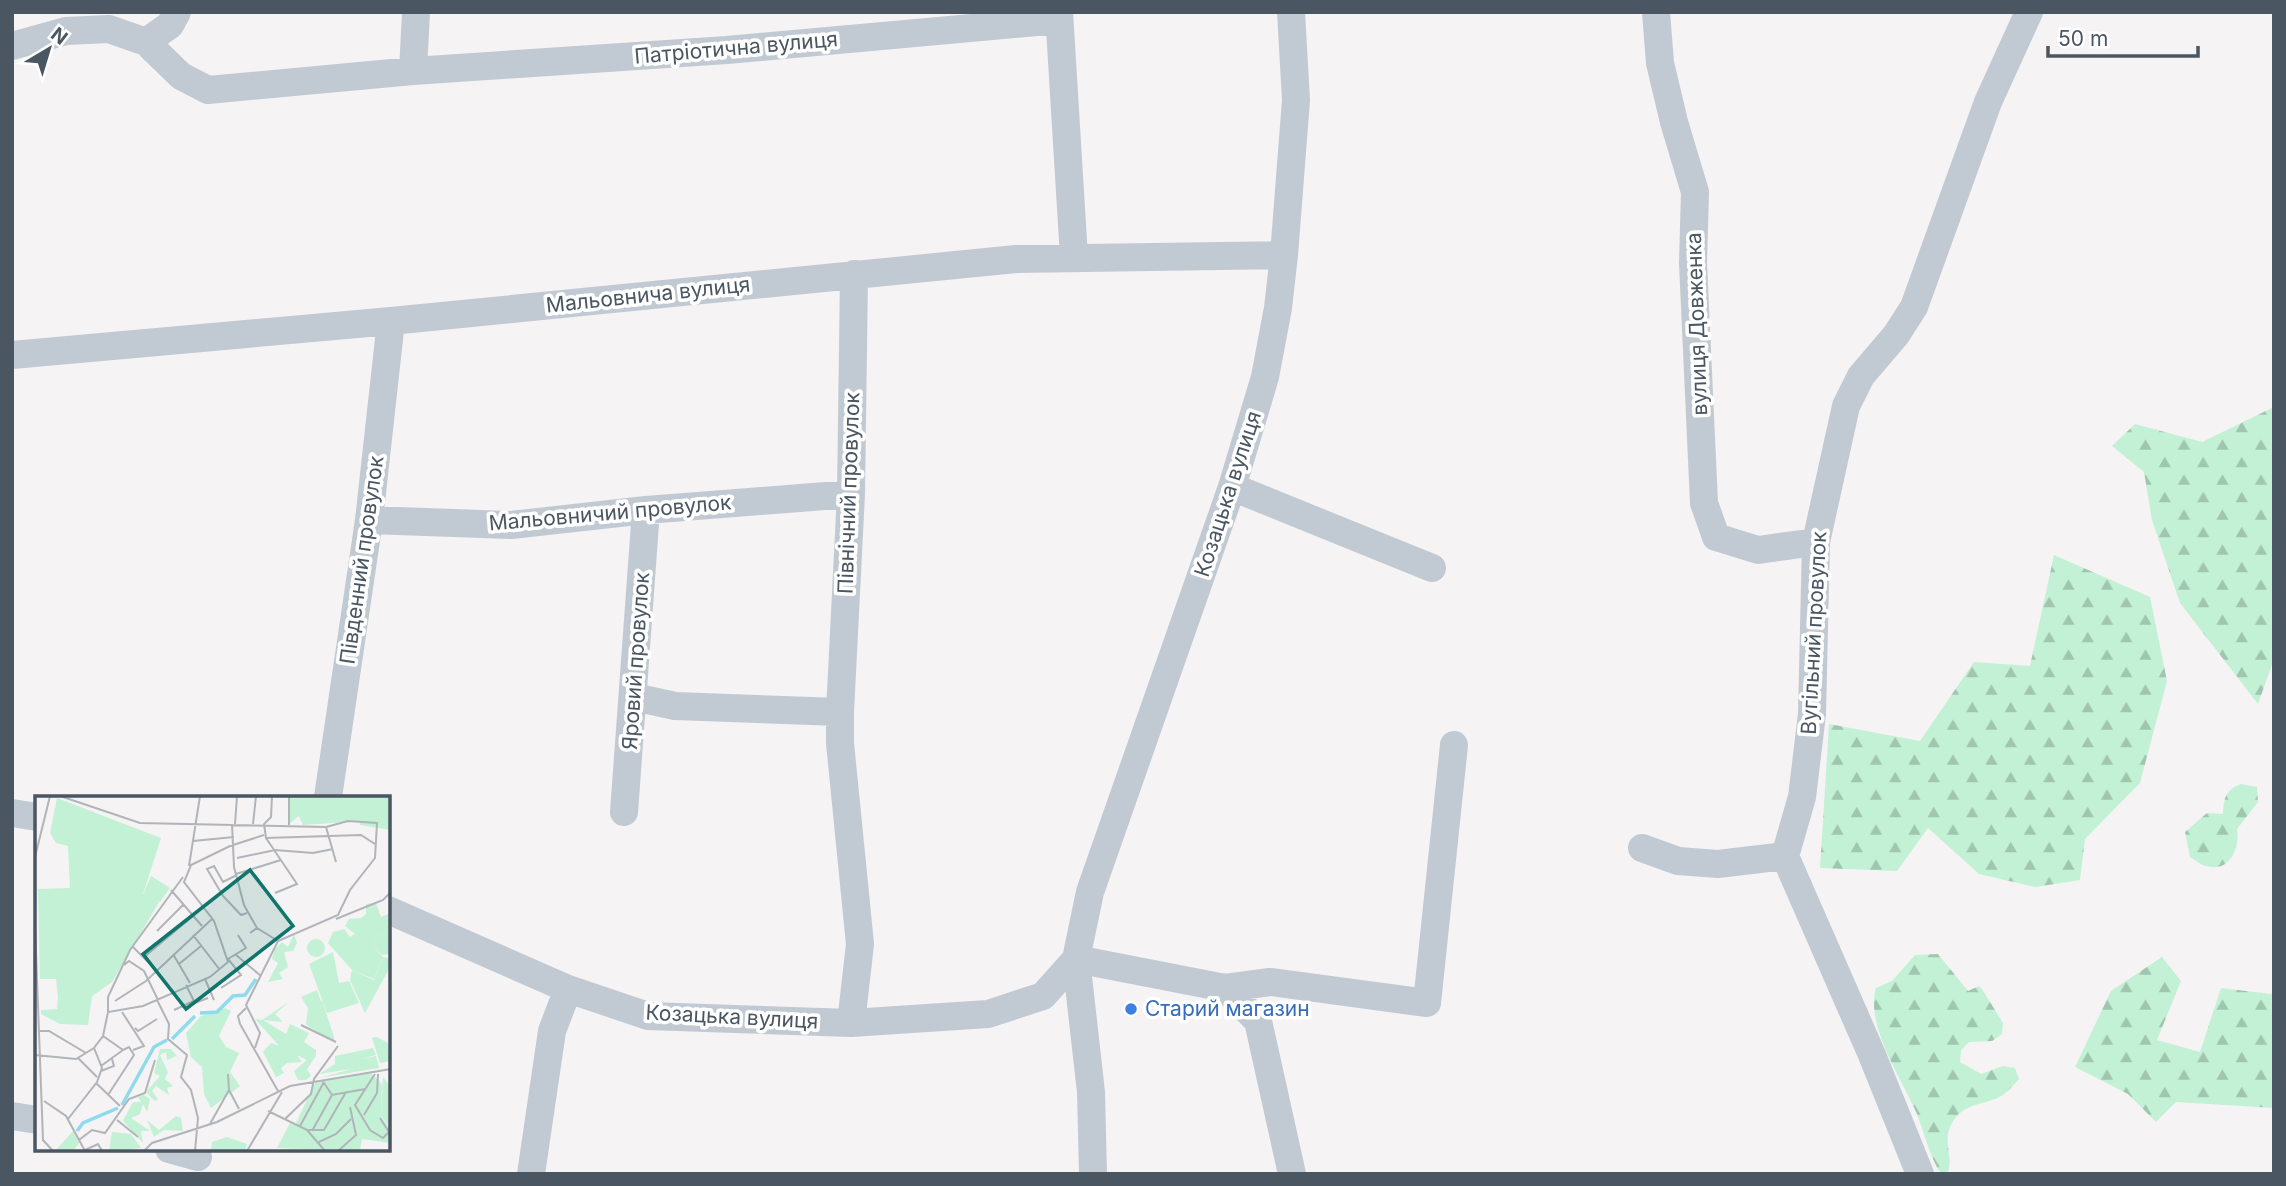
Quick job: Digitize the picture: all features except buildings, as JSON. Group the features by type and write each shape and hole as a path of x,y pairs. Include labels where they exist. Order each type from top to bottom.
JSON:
{"street":[{"path":"146,42 170,25 177,12"},
{"path":"413,71 416,12"},
{"name":"Козацька вулиця","path":"390,911 568,989 648,1016 851,1023 988,1014 1043,996 1076,959 1090,892 1232,486 1265,377 1278,308 1296,100 1291,12"},
{"name":"вулиця Довженка","path":"1656,12 1660,63 1695,192 1693,262 1704,503 1716,537 1758,550 1816,542"},
{"name":"Вугільний провулок","path":"1786,856 1802,797 1812,713 1816,542 1846,406 1861,376 1896,335 1914,307 1988,102 2029,12"},
{"name":"Патріотична вулиця","path":"12,46 66,31 109,29 146,42 181,76 208,90 413,71 727,50 1059,16 1074,257"},
{"name":"Мальовнича вулиця","path":"12,355 391,321 1016,259 1284,254"},
{"name":"Північний провулок","path":"851,1023 860,944 840,743 840,712 851,494 853,274"},
{"name":"Південний провулок","path":"328,796 369,520 391,321"},
{"path":"1232,486 1432,568"},
{"name":"Мальовничий провулок","path":"369,520 511,525 646,510 851,494"},
{"name":"Яровий провулок","path":"624,812 646,510"},
{"path":"634,697 675,706 840,712"},
{"path":"1093,1174 1091,1092 1076,959 1225,988 1270,982 1427,1003 1454,745"},
{"path":"12,813 35,817"},
{"path":"1642,848 1678,861 1718,864 1786,856 1920,1174"},
{"path":"1225,988 1258,1021 1293,1174"},
{"path":"531,1174 552,1031 568,989"},
{"path":"12,1116 35,1119"},
{"path":"174,1151 197,1160"}],"green space":[{"path":"2274,407 2274,659 2258,704 2180,603 2152,520 2144,472 2112,446 2135,424 2202,442"},
{"path":"2054,555 2150,597 2167,681 2140,783 2085,839 2080,880 2035,887 1979,874 1928,828 1897,871 1820,868 1829,724 1920,741 1974,662 2030,666"},
{"path":"2241,784 2257,787 2258,802 2237,829 2235,851 2221,866 2202,865 2190,857 2185,832 2207,813 2223,814 2226,795"},
{"path":"1938,954 1968,991 1979,986 1982,989 2003,1023 2002,1034 1992,1041 1969,1042 1961,1050 1960,1062 1981,1074 2003,1066 2015,1068 2019,1079 2003,1095 1966,1109 1954,1120 1948,1135 1950,1163 1947,1174 1941,1174 1937,1167 1917,1114 1887,1052 1880,1035 1874,1003 1876,988 1892,981 1915,955"},
{"path":"2162,957 2181,981 2157,1040 2200,1052 2221,988 2271,994 2274,989 2274,1108 2176,1102 2156,1122 2128,1094 2075,1067 2111,991"}],"place":[{"name":"Старий магазин","path":"1131,1009"}]}
